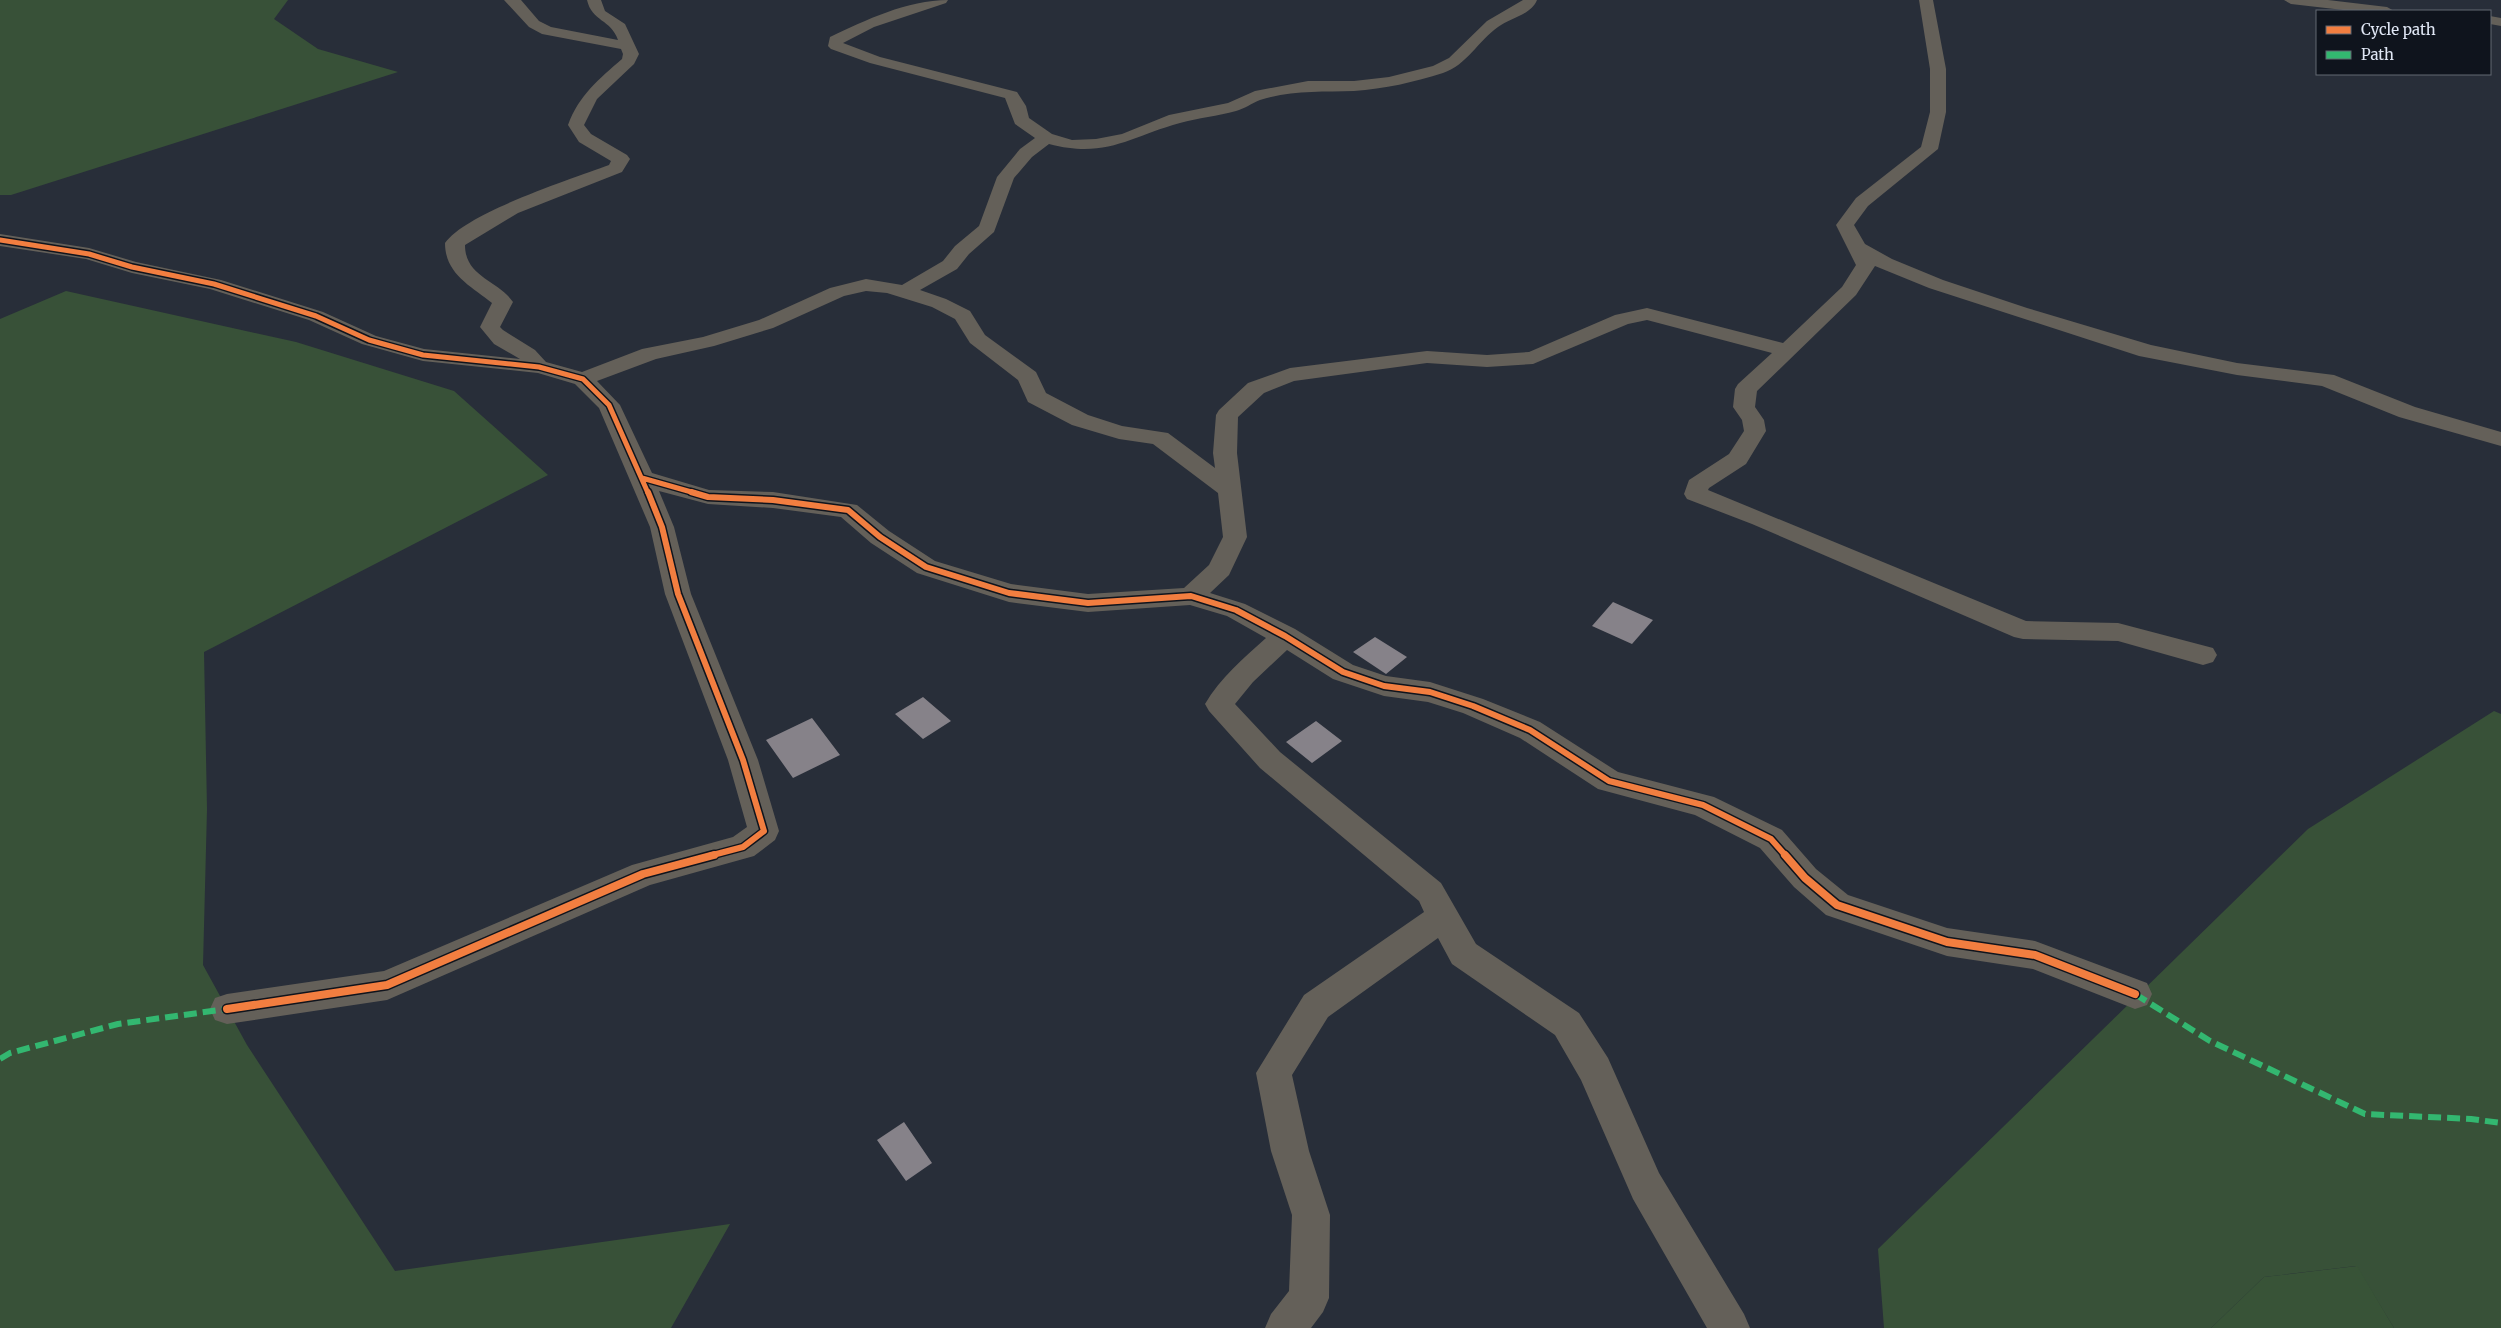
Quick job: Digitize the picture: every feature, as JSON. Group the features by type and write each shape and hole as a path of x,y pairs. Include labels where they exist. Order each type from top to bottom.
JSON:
{"street":[{"path":"511,0 516,2 534,24 547,31 627,46"},
{"path":"539,367 532,356 496,338 490,327 503,302 490,290 466,275 453,256 455,243 473,228 514,208 616,168 621,159 584,138 576,124 581,108 596,87 630,61 632,54 618,25 603,17 595,9 594,0"},
{"path":"941,0 869,24 835,40 836,46 875,60 1011,96 1018,106 1021,120 1046,138 1072,145 1096,144 1126,138 1175,119 1233,107 1255,96 1308,86 1354,86 1389,82 1439,69 1454,61 1492,24 1528,5 1530,0"},
{"path":"1926,0 1938,69 1938,112 1929,148 1862,202 1845,225 1866,265 1848,292 1746,389 1744,408 1753,420 1755,431 1738,459 1697,485 1696,494 1761,519 2023,630 2118,632 2204,655"},
{"path":"2291,0 2378,10"},
{"path":"904,292 950,266 962,250 987,228 1006,177 1026,153 1046,138"},
{"path":"0,240 89,254 132,267 214,284 316,316 368,340 423,355 539,367 583,379 609,405 662,527 678,594 743,760 764,830 743,847 643,874 387,985 227,1008"},
{"path":"1858,248 1885,263 1936,284 2147,351 2237,369 2326,380 2407,412 2501,440"},
{"path":"583,379 650,354 707,342 766,324 837,292 866,286 889,287 939,303 963,315 976,339 1028,377 1036,397 1080,420 1119,432 1160,438 1231,492"},
{"path":"1191,596 1220,569 1235,536 1225,453 1226,415 1256,388 1290,375 1426,357 1486,361 1533,358 1622,320 1646,314 1786,350"},
{"path":"642,478 708,497 773,500 848,510 880,537 926,567 1009,593 1088,603 1191,596 1236,610 1285,636 1342,672 1384,686 1430,692 1473,706 1530,730 1609,782 1702,805 1771,838 1805,878 1837,905 1947,942 2035,955 2135,994"},
{"path":"1285,636 1243,675 1219,704 1270,760 1430,892 1464,954 1508,986 1567,1024 1595,1070 1646,1186 1730,1328"},
{"path":"1285,1328 1309,1298 1311,1216 1290,1151 1274,1073 1316,1006 1444,916"}],"green space":[{"path":"0,0 288,0 274,19 318,49 398,72 11,195 0,195"},
{"path":"66,291 296,342 454,391 548,475 204,652 207,809 203,965 247,1045 395,1271 730,1224 671,1328 0,1328 0,319"},
{"path":"2494,711 2501,714 2501,1328 2394,1328 2356,1266 2264,1277 2211,1328 1884,1328 1878,1249 2308,829"},
{"path":"2357,1266 2394,1328 2211,1328 2264,1277"}],"building":[{"path":"1613,602 1653,620 1632,644 1592,626"},
{"path":"1375,637 1407,657 1386,674 1353,652"},
{"path":"923,697 951,721 923,739 895,714"},
{"path":"812,718 840,755 793,778 766,740"},
{"path":"1316,721 1342,741 1312,763 1286,742"},
{"path":"904,1122 932,1163 906,1181 877,1140"}],"marked path":[{"path":"2135,994 2210,1041 2365,1114 2471,1119 2501,1123"},
{"path":"0,1059 10,1053 118,1024 227,1009"}],"cycle path":[{"path":"0,240 89,254 132,267 214,284 316,316 369,340 423,355 539,367 583,379 609,405 662,527 678,594 743,760 764,831 743,847 643,874 387,985 227,1009"},
{"path":"642,478 708,497 773,500 848,510 880,537 926,567 1009,593 1088,603 1191,596 1236,610 1285,636 1343,672 1384,686 1430,692 1473,706 1530,730 1609,781 1703,805 1771,839 1805,878 1837,905 1947,942 2035,955 2135,994"}]}
